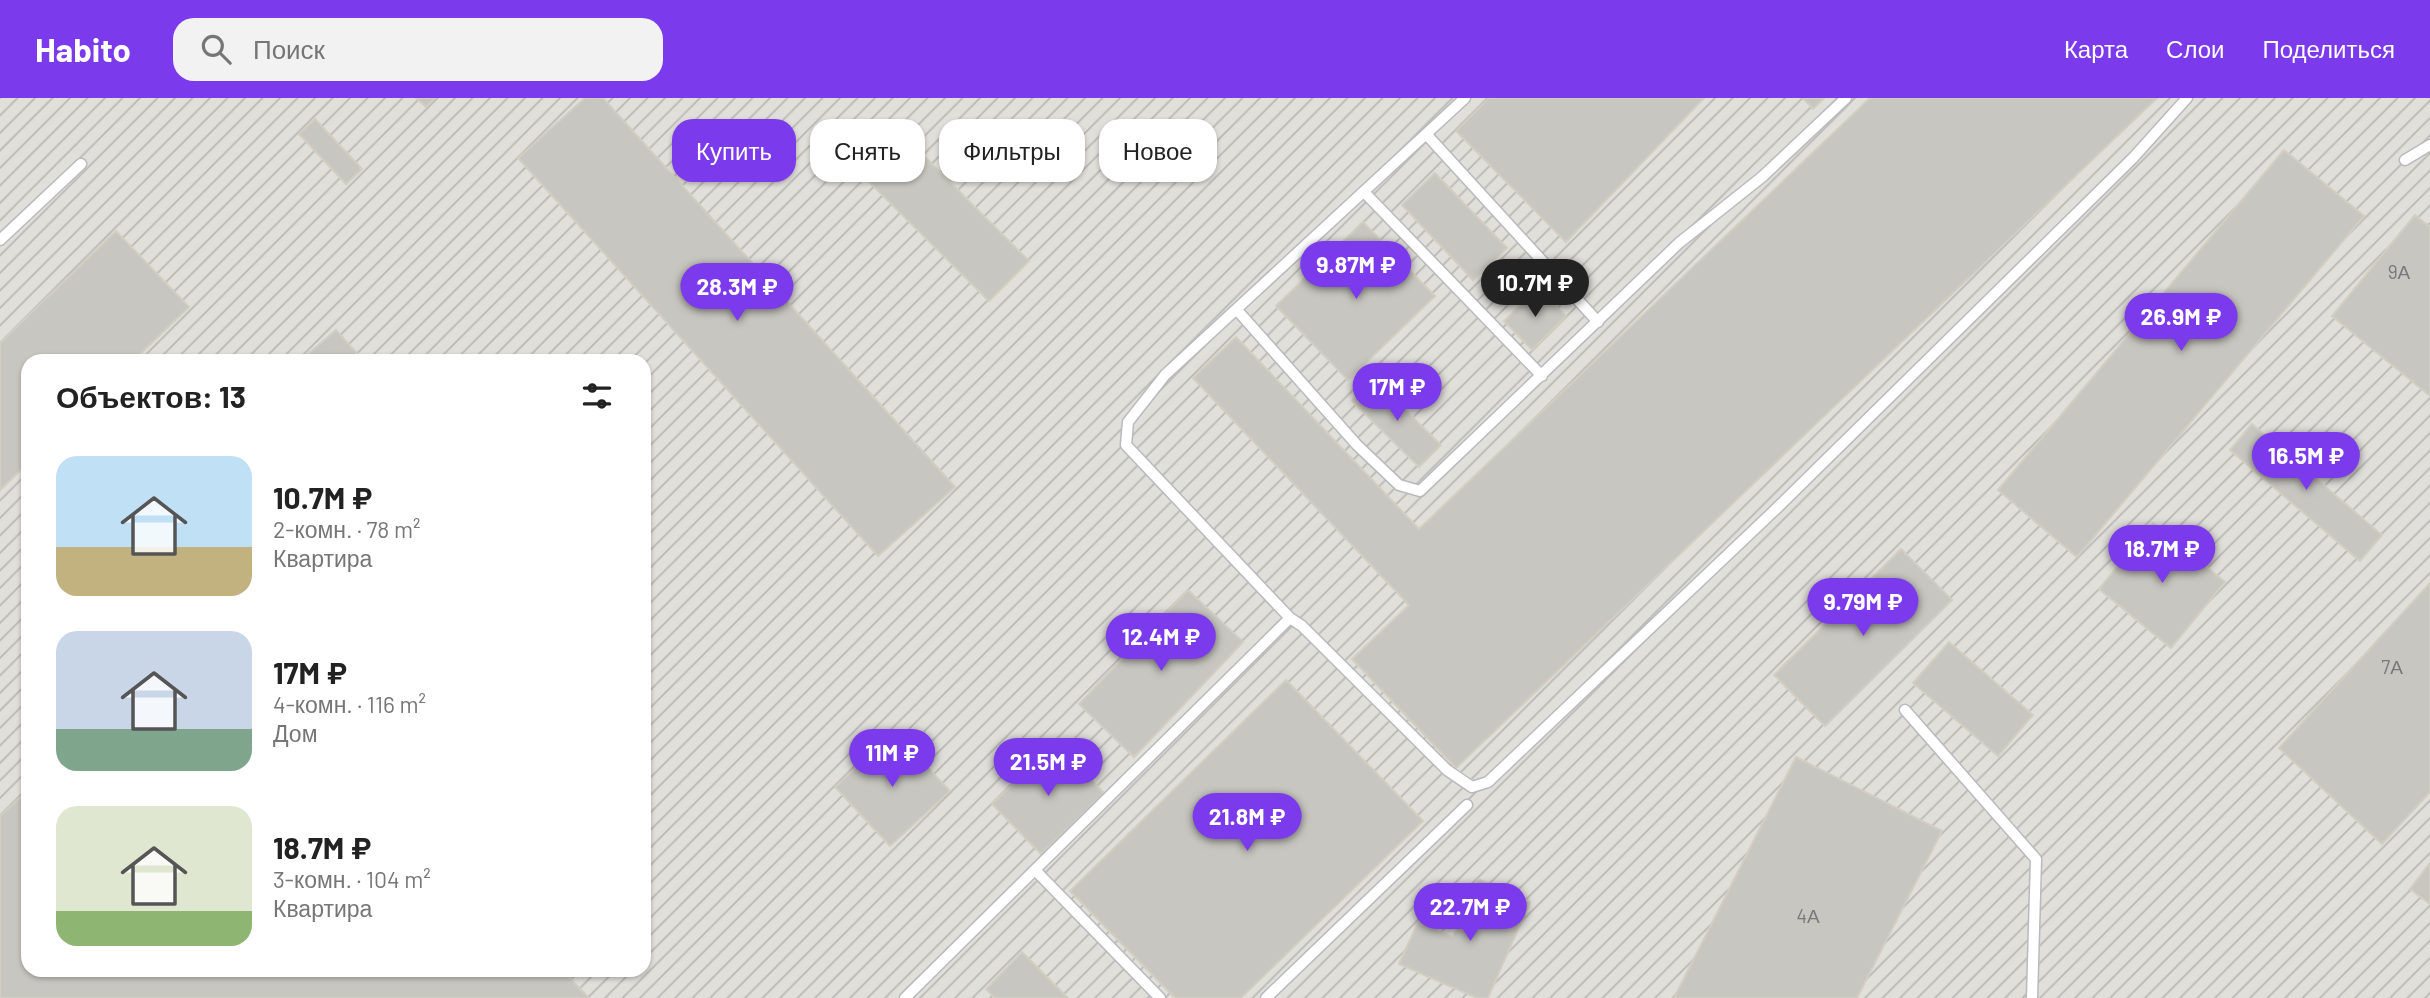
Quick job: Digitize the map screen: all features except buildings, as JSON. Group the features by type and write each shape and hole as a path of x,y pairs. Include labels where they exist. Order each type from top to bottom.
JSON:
{"lane":[{"path":"1465,98 1165,375 1128,422 1126,444 1290,618 1302,626 1447,770 1472,787 1488,782 1797,489 2133,158 2187,98"},
{"path":"1237,310 1357,445 1399,485 1420,491 1679,243 1762,177 1846,98"},
{"path":"1426,134 1598,322"},
{"path":"2405,160 2430,145"},
{"path":"0,240 81,164"},
{"path":"1364,192 1542,376"},
{"path":"905,998 1290,618"},
{"path":"1905,710 2036,859 2032,998"},
{"path":"1266,998 1467,804"},
{"path":"1035,870 1160,998"}],"shaded area":[{"path":"0,98 2430,98 2430,998 0,998"}]}
